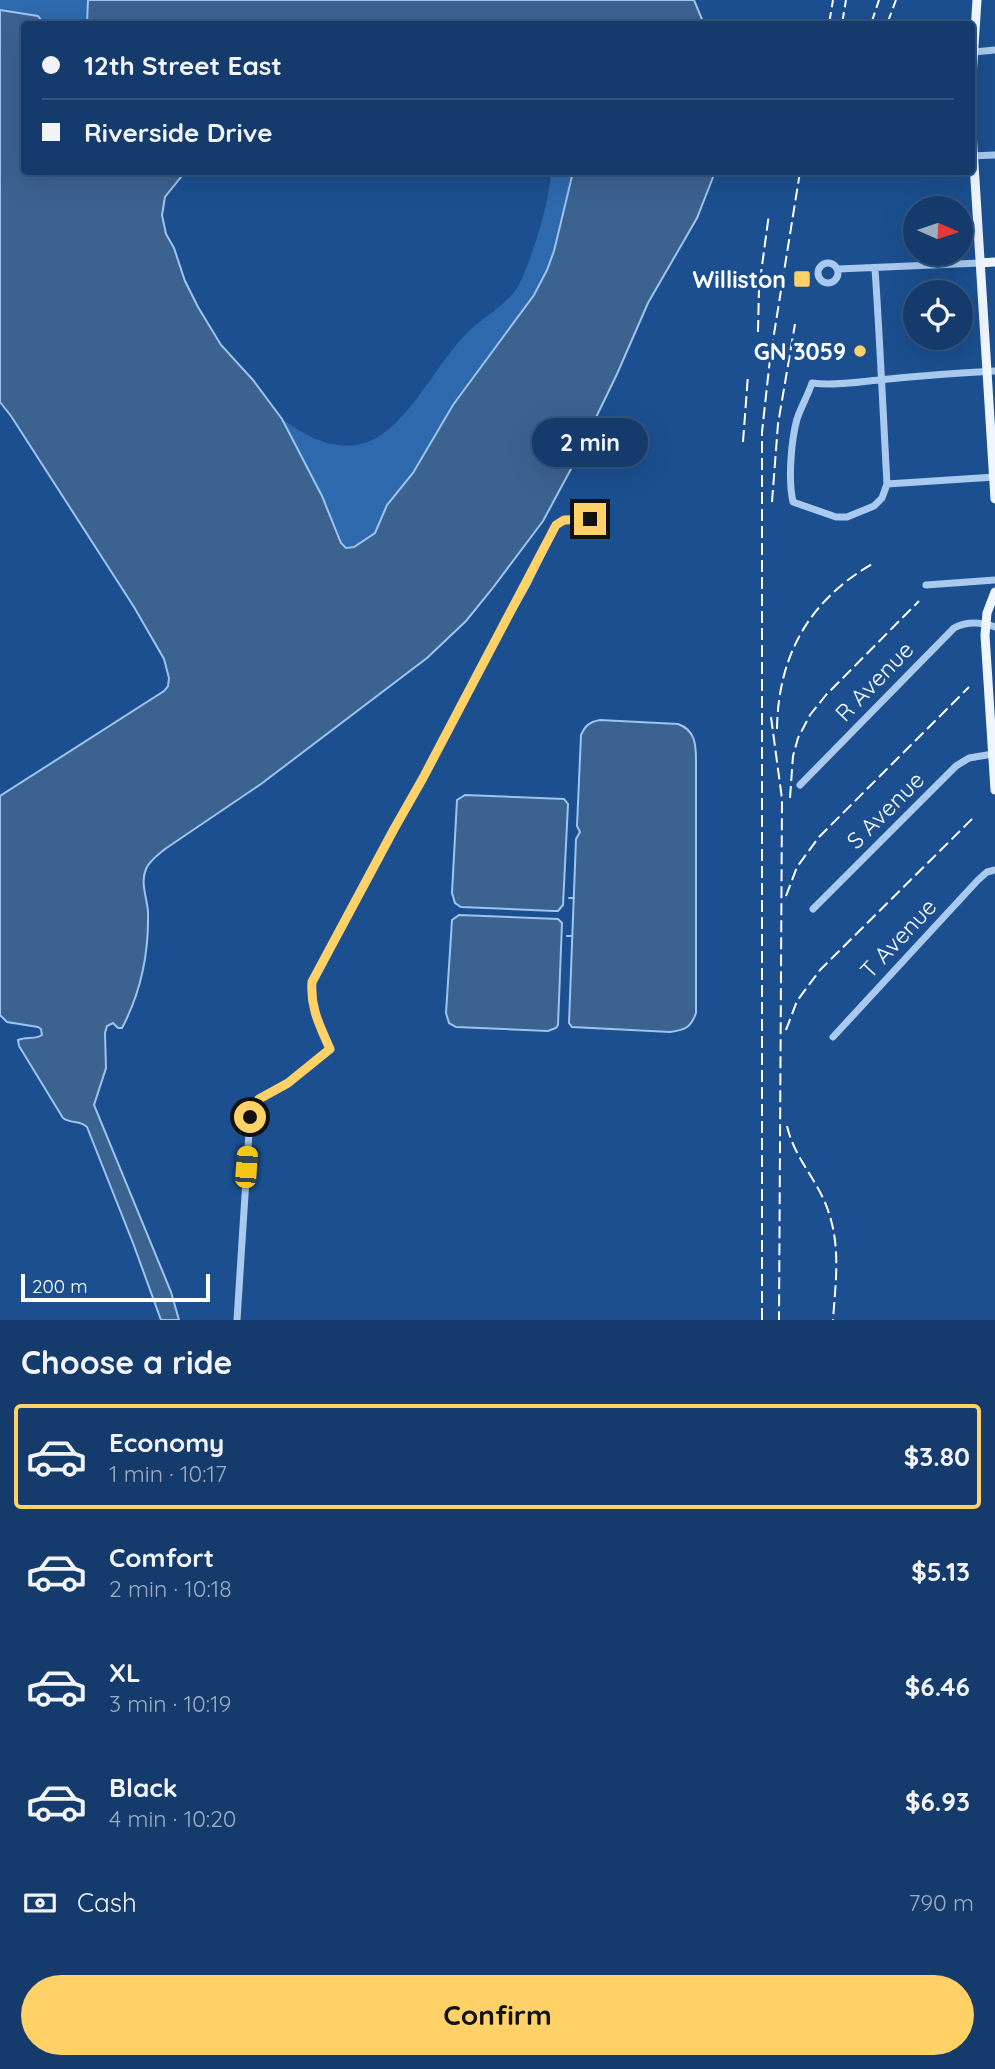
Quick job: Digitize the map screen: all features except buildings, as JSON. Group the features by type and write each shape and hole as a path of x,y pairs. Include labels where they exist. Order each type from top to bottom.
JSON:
{"main road":[{"path":"975,35 977,0"},
{"path":"973,175 991,372 995,499"},
{"path":"980,263 995,262"},
{"path":"995,592 987,613 990,626 995,789"}],"street":[{"path":"975,52 995,50"},
{"path":"975,156 995,155"},
{"path":"838,270 980,263"},
{"path":"875,269 881,379 887,484 882,498 874,506 846,517 836,517 793,502 790,491 797,419 813,383 825,385 881,379 991,372"},
{"path":"887,484 994,477"},
{"path":"237,1320 250,1117 253,1107 259,1099 288,1083 330,1049 313,1010 312,982 556,525 564,520 590,519"},
{"path":"926,585 995,580"},
{"name":"R Avenue","path":"800,785 949,633 960,625 975,623 990,626"},
{"name":"S Avenue","path":"813,909 956,766 969,758 993,754"},
{"name":"T Avenue","path":"833,1037 978,880 987,872 995,870"}],"shaded area":[{"path":"0,0 88,0 87,21 42,21 38,16 0,10"},
{"path":"88,0 694,0 703,21 87,21"},
{"path":"0,10 38,16 42,21 21,21 21,175 183,175 165,197 162,215 166,234 174,248 185,281 221,345 253,380 282,419 322,496 341,543 346,548 354,547 375,533 387,505 413,473 453,405 534,295 554,251 572,175 714,175 697,218 648,303 617,374 543,521 466,621 427,658 261,784 165,849 146,869 144,885 148,927 142,972 122,1028 113,1023 107,1026 106,1068 94,1105 171,1292 179,1320 161,1320 87,1127 63,1118 19,1046 18,1040 42,1035 41,1029 7,1022 0,1015 0,796 164,691 169,678 164,659 134,607 0,402"},
{"path":"551,175 572,175 554,251 534,295 453,405 413,473 387,505 375,533 354,547 343,546 322,496 282,419 319,440 350,446 377,438 392,426 406,412 457,344 517,288 539,232"},
{"path":"600,720 678,724 688,730 695,743 696,1013 690,1025 680,1030 670,1032 572,1027 569,1023 576,839 580,832 577,826 581,735 588,725"},
{"path":"465,795 564,799 568,804 563,905 558,911 461,907 455,903 452,893 457,800"},
{"path":"459,915 558,919 562,923 556,1028 548,1031 456,1027 449,1023 446,1013 452,920"}],"waterway":[{"path":"569,898 574,898"},
{"path":"567,936 572,936"}],"railway":[{"path":"830,21 833,0"},
{"path":"842,21 846,0"},
{"path":"872,21 879,0"},
{"path":"888,21 896,0"},
{"path":"762,1320 762,432 770,359 800,175"},
{"path":"758,332 759,288 769,214"},
{"path":"772,502 778,424 795,324"},
{"path":"743,442 748,375"},
{"path":"777,729 784,677 791,653 802,632 815,612 832,594 851,577 874,563"},
{"path":"790,798 793,756 798,738 810,715 826,695 919,601"},
{"path":"786,896 797,867 819,837 969,687"},
{"path":"771,717 782,799 779,1320"},
{"path":"786,1030 797,1001 820,970 974,817"},
{"path":"787,1126 798,1154 823,1198 833,1228 836,1258 833,1320"}],"place":[{"name":"Williston","path":"802,279"},
{"name":"GN 3059","path":"860,351"}],"route":[{"path":"250,1117 259,1099 307,1070 330,1049 313,1010 312,982 527,584 556,525 574,518 590,519"}]}
